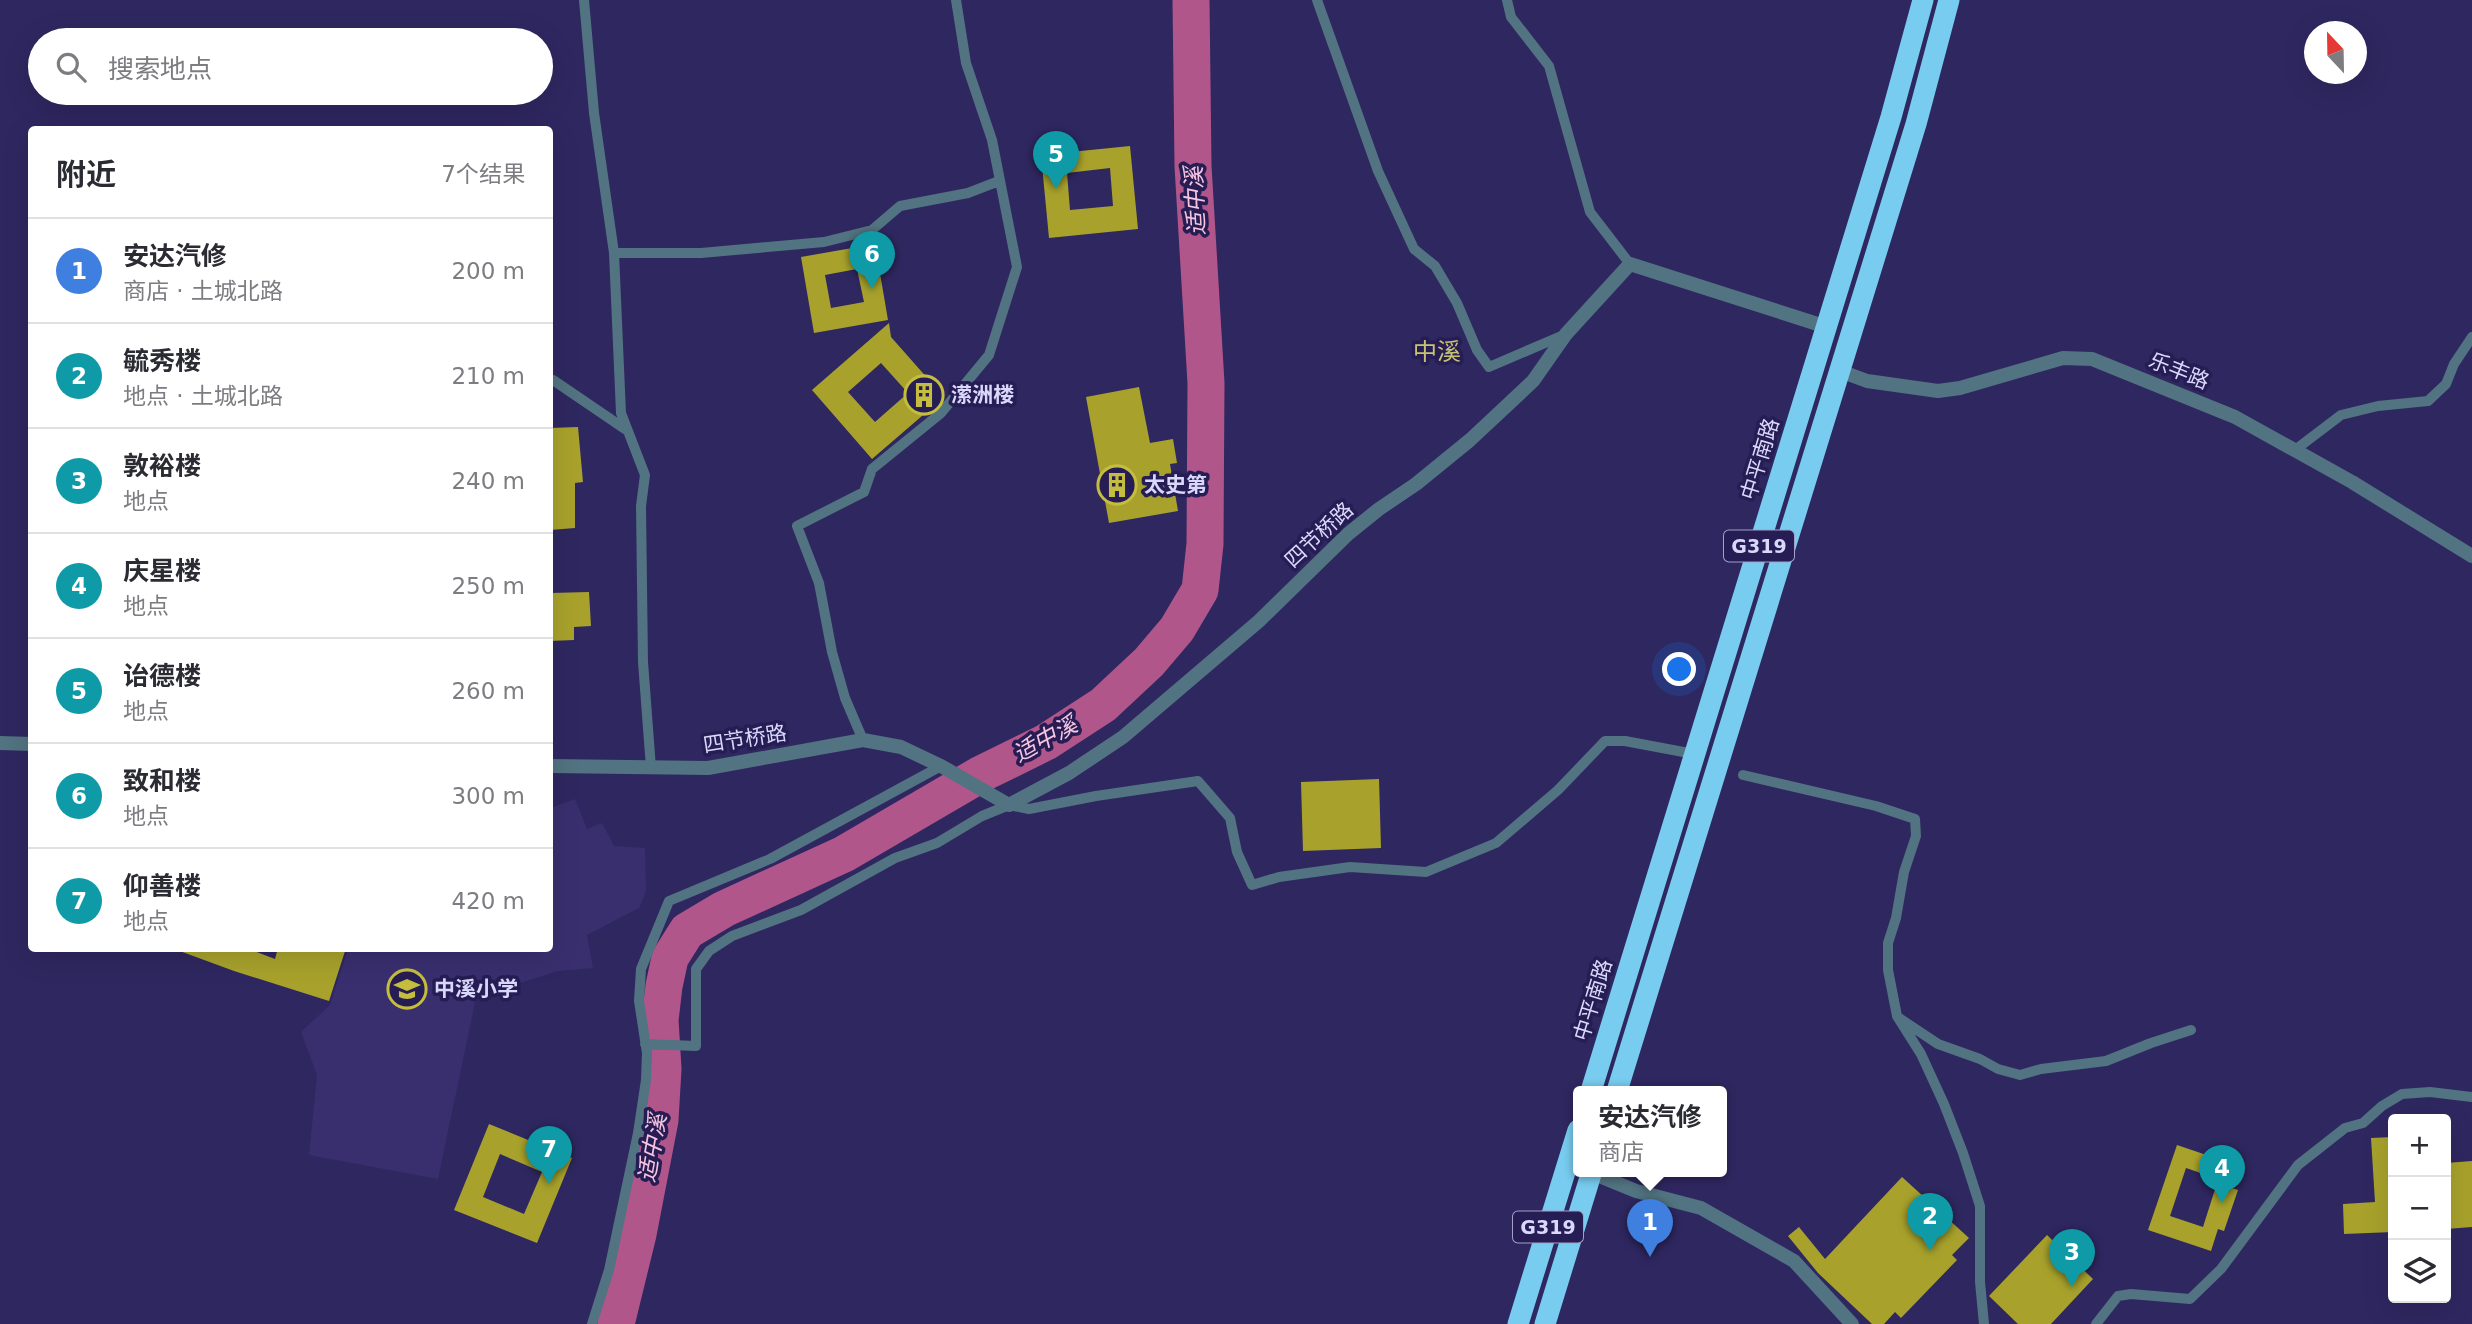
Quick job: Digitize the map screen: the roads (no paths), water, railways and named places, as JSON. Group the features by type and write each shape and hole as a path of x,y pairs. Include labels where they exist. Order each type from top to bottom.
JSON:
{"highway":[{"name":"中平南路","path":"1593,1086 1891,117 1923,0"},
{"name":"G319","path":"1619,1086 1916,124 1949,0"},
{"name":"G319","path":"1518,1324 1573,1146"},
{"name":"G319","path":"1545,1324 1590,1177"}],"street":[{"name":"四节桥路","path":"553,766 708,768 863,740 901,747 941,766 1009,805 1078,767 1147,717 1259,621 1348,534 1416,484 1502,411 1534,381 1566,334 1630,264"},
{"path":"1630,264 1827,327"},
{"name":"乐丰路","path":"1840,371 1867,381 1938,391 1960,388 2063,358 2092,359 2235,417 2351,482 2472,556"},
{"path":"0,743 28,744"},
{"path":"1604,1177 1636,1191 1702,1208 1794,1261 1853,1324"}],"lane":[{"path":"584,0 594,113 614,253 621,413 646,475 641,506 643,662 651,768"},
{"path":"863,740 845,698 832,652 819,583 797,526 864,492 872,469 941,414 989,355 1017,267 992,141 967,62 956,0"},
{"path":"1317,0 1378,171 1414,248 1435,266 1457,303 1477,350 1489,367 1566,334"},
{"path":"1507,0 1511,17 1549,66 1590,212 1630,264"},
{"path":"614,253 701,253 824,242 872,230 900,206 968,193 999,181"},
{"path":"2295,450 2341,415 2378,406 2428,401 2446,384 2454,364 2472,337"},
{"path":"553,380 628,431"},
{"path":"646,1044 696,1046 696,969 709,951 732,936 801,910 895,858 937,843 982,816 1009,805 1029,809 1198,781 1230,818 1237,852 1252,885 1279,877 1350,867 1426,872 1496,843 1558,790 1605,741 1625,741 1695,754"},
{"path":"592,1324 609,1270 638,1133 647,1067 639,1001 641,969 669,901 770,859 941,766"},
{"path":"1743,775 1876,806 1915,819 1916,836 1904,872 1896,918 1888,943 1888,970 1897,1016 1921,1054 1944,1104 1980,1206 1980,1282 1984,1324"},
{"path":"1897,1016 1938,1044 1980,1059 1998,1069 2020,1075 2106,1061 2192,1030"},
{"path":"2096,1324 2118,1296 2131,1294 2190,1299 2221,1269 2298,1164 2346,1128 2363,1123 2382,1106 2402,1094 2430,1092 2472,1097"}],"waterway":[{"name":"适中溪","path":"616,1324 638,1234 660,1120 663,1069 660,1020 664,986 670,958 687,931 724,909 844,854 981,774 1046,742 1103,705 1149,662 1177,629 1200,590 1205,544 1206,383 1193,166 1191,0"}],"place":[{"name":"诒德楼","path":"1056,189"},
{"name":"致和楼","path":"872,289"},
{"name":"潆洲楼","path":"924,395"},
{"name":"太史第","path":"1117,485"},
{"name":"中溪小学","path":"407,989"},
{"name":"仰善楼","path":"549,1184"},
{"name":"庆星楼","path":"2222,1203"},
{"name":"毓秀楼","path":"1930,1251"},
{"name":"安达汽修","path":"1650,1257"},
{"name":"敦裕楼","path":"2072,1287"}],"district":[{"name":"中溪","path":"1437,352"}]}
